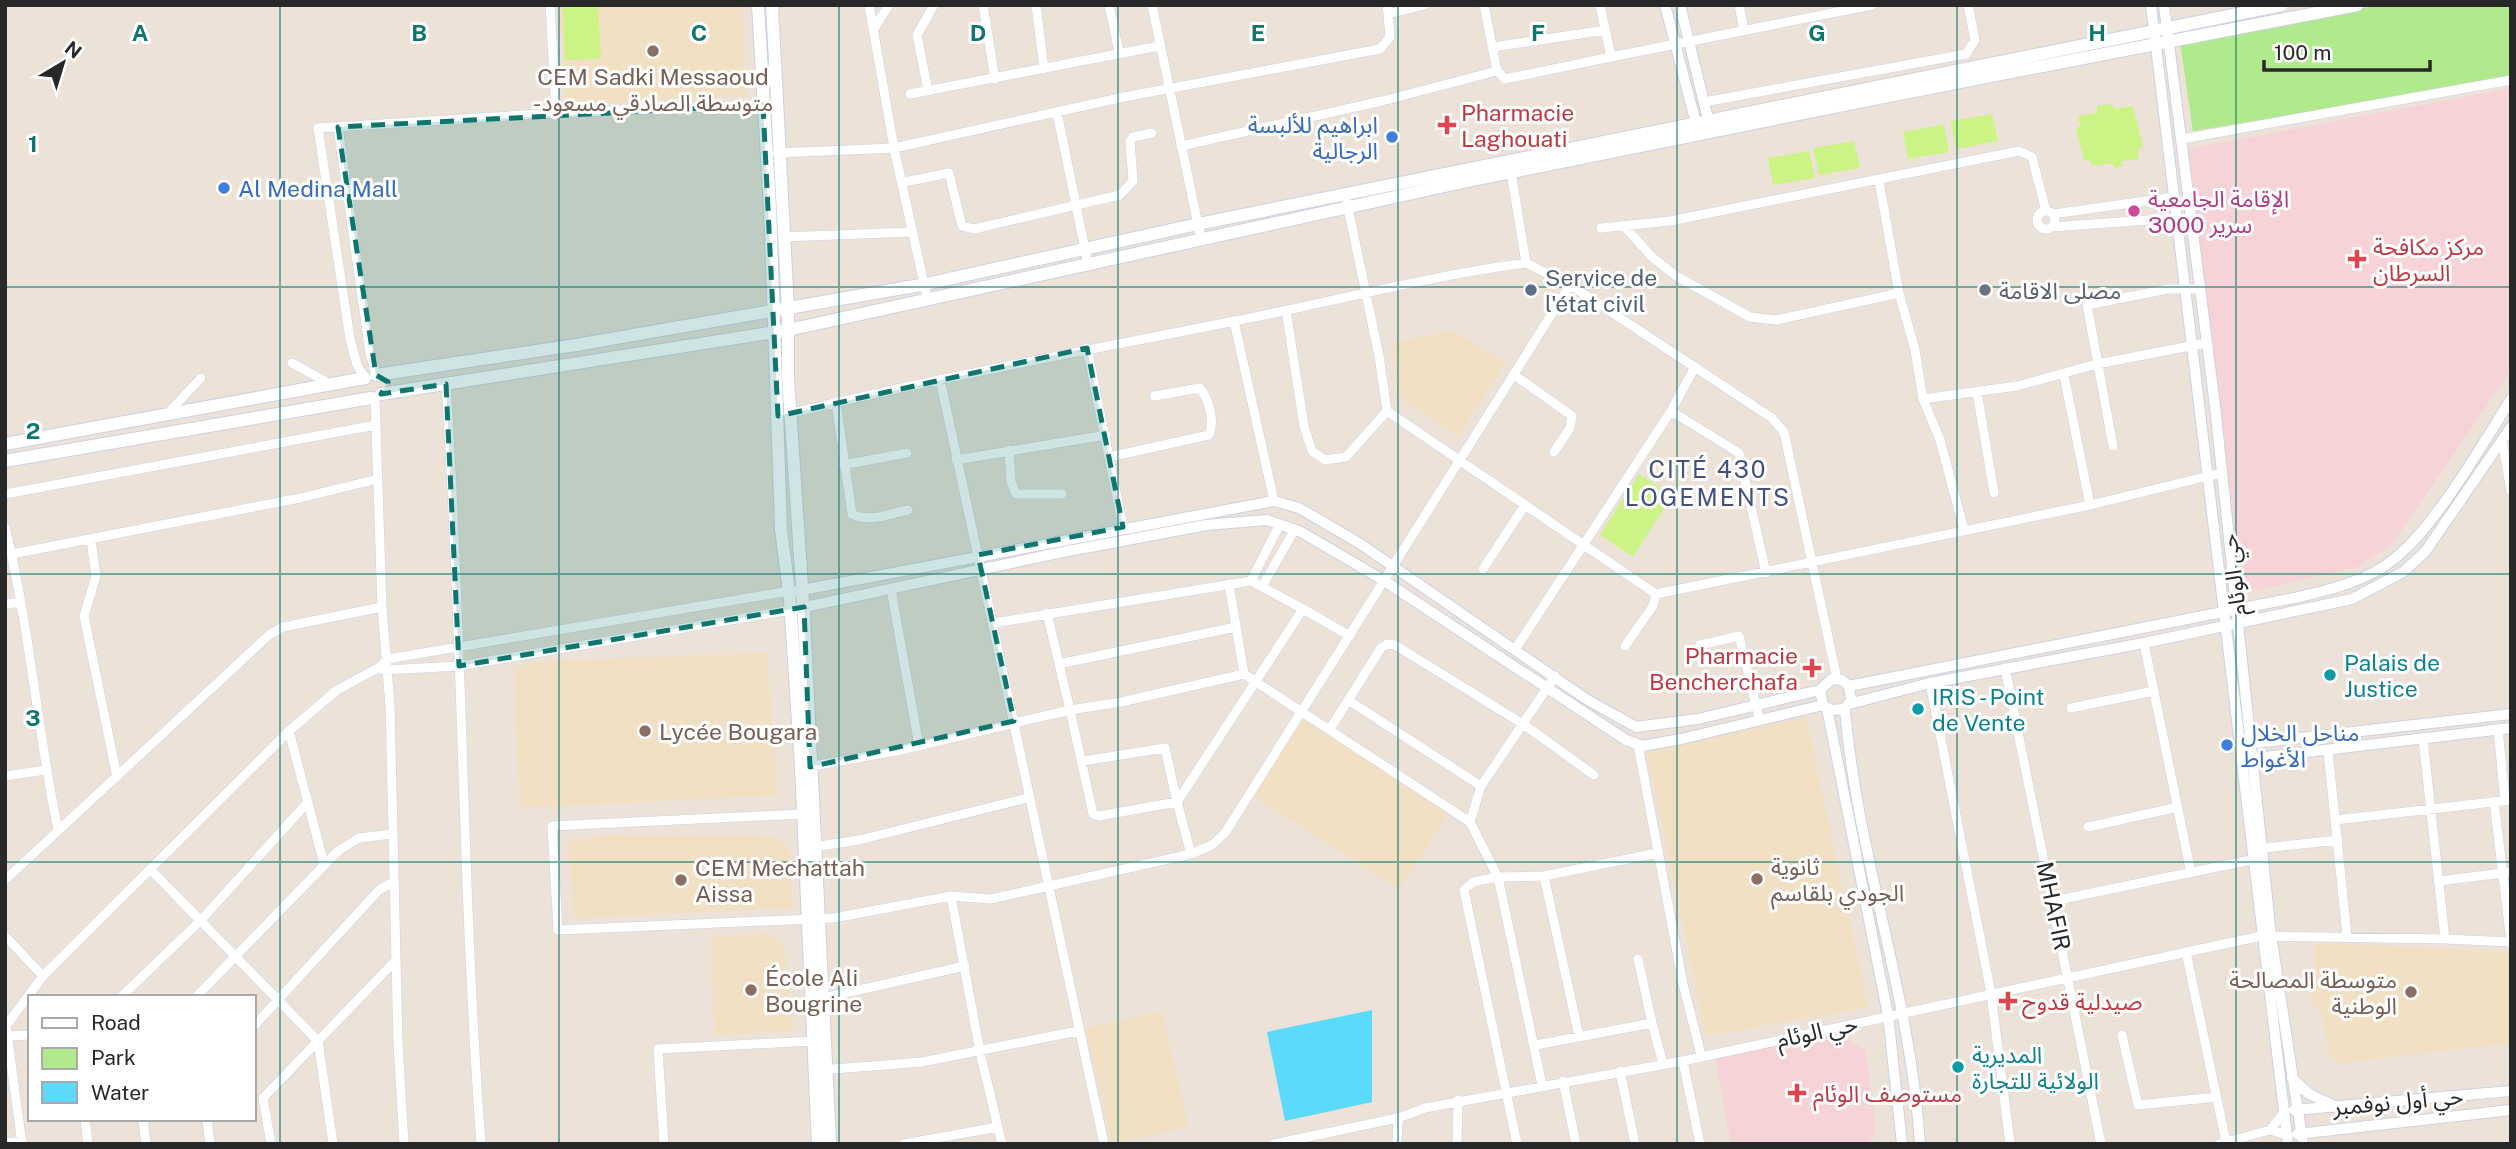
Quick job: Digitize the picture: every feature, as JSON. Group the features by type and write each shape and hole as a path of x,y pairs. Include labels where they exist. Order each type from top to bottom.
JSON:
{"main road":[{"path":"758,5 763,105 784,237 788,310 784,415"},
{"path":"772,5 772,312 784,415 795,591 790,610 814,847 813,1041 820,1070 830,1144"},
{"path":"1087,257 1198,223 1345,194 1511,167 2282,5"},
{"path":"1877,92 2156,45 2357,5"},
{"path":"5,461 446,384 788,330 927,291 1087,257 1201,239 1348,208 1511,167"},
{"path":"5,444 371,376 772,312 927,291"},
{"path":"371,376 383,383 376,396"},
{"path":"371,376 362,391 376,396"},
{"path":"795,591 804,606 806,767 803,814 822,998 818,1144"}],"street":[{"path":"550,5 556,113"},
{"path":"869,5 894,148 927,291"},
{"path":"873,30 889,5"},
{"path":"928,91 916,35 934,5"},
{"path":"983,5 996,79"},
{"path":"1036,5 1044,69"},
{"path":"1109,5 1119,52"},
{"path":"1152,5 1201,239"},
{"path":"772,153 894,148 1057,112 1380,49 1390,37 1388,9 1426,5"},
{"path":"1484,5 1497,71 1505,79 1872,5"},
{"path":"1601,5 1611,57"},
{"path":"1665,5 1704,128"},
{"path":"1680,5 1704,102 1704,128"},
{"path":"1739,5 1744,30"},
{"path":"1704,102 1966,54 1975,40 1968,5"},
{"name":"حي الوئام","path":"2151,5 2208,476 2231,609 2238,623 2252,743 2247,760 2251,860 2303,1139"},
{"name":"حي الوئام","path":"2165,5 2221,473 2231,609 2226,625 2240,745 2247,760 2264,848 2266,935 2287,1139"},
{"path":"1493,47 1606,30"},
{"path":"910,94 1159,46"},
{"path":"1181,146 1382,101 1497,71"},
{"path":"2182,139 2511,80"},
{"path":"371,376 357,365 350,339 318,128 556,113 763,105"},
{"path":"1057,112 1087,257"},
{"path":"338,127 371,376"},
{"path":"904,183 952,175 959,218 962,226 967,229 1120,195 1130,188 1134,176 1130,141 1133,137 1152,133"},
{"path":"1601,228 1625,227 2026,152 2036,165 2049,212 2055,221 2051,227"},
{"path":"1511,167 1526,263"},
{"path":"1879,181 1899,293 1915,350 1923,399 1940,440 1964,530"},
{"path":"1345,194 1387,411 1656,594 2090,505 2221,473"},
{"path":"2174,197 2049,212 2039,215 2038,221 2043,228 2177,218"},
{"path":"1625,227 1652,257 1676,276 1750,317 1776,320 1899,293"},
{"path":"784,237 913,232"},
{"path":"784,415 1087,348 1366,295 1458,272 1526,263 1570,285 1772,418 1784,432 1837,679"},
{"path":"803,814 552,827 558,930 856,915 951,896 991,899 1046,888 1092,874 1191,854 1212,845 1225,834 1350,636 1382,580 1393,567 1570,285"},
{"path":"2113,446 2087,305 2168,289 2199,289"},
{"path":"1286,310 1304,426 1312,451 1325,460 1346,457 1387,411"},
{"path":"1234,321 1274,500"},
{"path":"1923,399 1977,392 2064,375 2097,364 2206,343"},
{"path":"1087,348 1123,527"},
{"path":"292,363 330,384"},
{"path":"1516,648 1671,411 1695,367"},
{"path":"1513,374 1572,416 1570,428 1554,452"},
{"path":"2064,375 2090,505"},
{"path":"167,414 201,377"},
{"path":"940,379 994,623 1046,888 1062,944 1078,1031 1104,1144"},
{"path":"446,384 469,979 481,1144"},
{"path":"1110,457 1209,435 1212,427 1211,416 1200,388 1154,396"},
{"path":"1977,392 1994,493"},
{"path":"376,396 382,607 387,659 384,670 404,1144"},
{"path":"1849,686 2327,590 2371,573 2393,560 2414,542 2511,399"},
{"path":"836,402 852,514 859,518 871,518 908,510"},
{"path":"1671,411 1739,453 1766,572"},
{"path":"5,494 376,425"},
{"path":"30,995 43,976 289,731 337,690 384,670 459,666 790,610 1206,525 1268,520 1295,529 1382,580 1638,745 1681,739 1825,706 1847,706 2005,668 2144,643 2352,599 2403,572 2425,552 2511,427"},
{"path":"956,460 1106,435"},
{"path":"2502,440 2511,491"},
{"path":"1009,450 1011,482 1016,494 1062,494"},
{"path":"843,465 907,453"},
{"path":"12,554 300,498 378,479"},
{"path":"387,659 795,591 1274,500 1317,517 1516,648 1614,717 1636,727 1698,719 1821,690 1827,681 1837,679 1849,686 1852,695 1847,706 1859,809 1912,1058 1920,1144"},
{"path":"1483,569 1525,505"},
{"path":"1251,581 1280,524"},
{"path":"5,527 22,602 46,770 58,830"},
{"path":"1263,585 1295,529"},
{"path":"91,540 96,576 84,616 117,777"},
{"path":"994,623 1251,581 1263,585 1350,636"},
{"path":"1229,584 1244,674"},
{"path":"891,589 919,746"},
{"path":"1625,646 1653,606 1656,594"},
{"path":"5,604 22,602"},
{"path":"5,880 269,635 283,627 382,607"},
{"path":"1047,613 1083,761 1091,809 1098,816 1177,802 1303,610"},
{"path":"1059,664 1236,627"},
{"path":"1700,645 1739,636 1760,721"},
{"path":"2144,643 2191,873"},
{"path":"1329,729 1381,648 1387,644 1395,645 1523,724 1594,775"},
{"name":"MHAFIR","path":"2005,668 2101,1144"},
{"path":"806,767 919,746 1014,721 1121,702 1244,674 1470,822 1498,877 1536,1045 1542,1085"},
{"path":"1470,822 1481,786 1555,676"},
{"path":"1930,684 1991,993 2010,1144"},
{"path":"1821,690 1888,1015 1902,1144"},
{"path":"2071,708 2154,691"},
{"path":"1348,700 1481,786"},
{"path":"2240,745 2511,713"},
{"path":"2247,760 2511,728"},
{"path":"2266,935 2511,942 2498,729"},
{"path":"289,731 324,864"},
{"path":"2423,738 2445,939"},
{"path":"1638,745 1683,984 1701,1055"},
{"path":"1083,761 1165,748 1191,854"},
{"path":"2328,751 2347,936"},
{"path":"5,776 46,770"},
{"path":"814,847 873,836 1028,798"},
{"path":"2335,820 2430,807 2503,801"},
{"path":"123,995 201,920 308,802"},
{"path":"2088,827 2178,807"},
{"path":"198,995 324,864 359,838 392,834"},
{"path":"2264,848 2338,840"},
{"path":"1517,1144 1464,890 1473,882 1498,877 1544,876 1657,853"},
{"path":"2053,901 2251,860"},
{"path":"150,869 318,1041 333,1144"},
{"path":"2439,881 2507,873"},
{"path":"1544,876 1579,1036"},
{"path":"256,1024 379,890 393,882"},
{"path":"951,896 979,1052 1002,1144"},
{"name":"حي الوئام","path":"1274,1144 1398,1118 1458,1100 1683,1061 2266,935"},
{"path":"5,936 43,976"},
{"path":"2186,952 2217,1097 2223,1143 2270,1130 2284,1111"},
{"path":"1638,959 1651,1023 1663,1064"},
{"path":"271,1144 258,1096 318,1041 396,960"},
{"path":"822,998 965,967"},
{"path":"5,1143 22,1142 6,1029 28,997"},
{"path":"1536,1045 1651,1023"},
{"path":"6,1029 28,1034"},
{"path":"820,1070 922,1062 1078,1031"},
{"path":"2122,1035 2138,1105 2217,1097"},
{"path":"664,1144 658,1049 813,1041"},
{"path":"1683,1061 1700,1144"},
{"path":"1620,1071 1635,1144"},
{"path":"2292,1078 2309,1094 2339,1107"},
{"path":"1563,1081 1576,1144"},
{"name":"حي أول نوفمبر","path":"2284,1111 2511,1091"},
{"path":"1457,1144 1458,1100"},
{"name":"حي أول نوفمبر","path":"2287,1139 2511,1110"},
{"path":"1397,1144 1398,1118"},
{"path":"85,1121 88,1144"},
{"path":"143,1121 146,1144"},
{"path":"207,1121 210,1144"},
{"path":"904,1144 999,1127"},
{"path":"2270,1130 2287,1139"}],"highlighted area":[{"path":"763,105 778,416 1087,348 1123,527 978,555 1014,721 810,767 804,607 459,666 446,384 381,394 388,382 376,375 338,127"}],"shaded area":[{"name":"CEM Sadki Messaoud -متوسطة الصادقي مسعود","path":"559,5 743,5 747,96 566,105"},
{"name":"مركز مكافحة السرطان","path":"2511,88 2511,370 2392,544 2357,567 2253,591 2241,578 2189,149"},
{"path":"1452,330 1505,363 1458,437 1398,396 1392,343"},
{"name":"Lycée Bougara","path":"767,652 778,795 519,808 514,667 567,658 567,661"},
{"name":"ثانوية الجودي بلقاسم","path":"1806,717 1868,1007 1706,1036 1647,751"},
{"path":"1301,718 1449,813 1399,890 1251,794"},
{"name":"CEM Mechattah Aissa","path":"610,835 770,836 781,841 790,852 793,908 574,918 568,840"},
{"name":"École Ali Bougrine","path":"766,933 782,941 785,951 794,1030 715,1035 710,937"},
{"name":"متوسطة المصالحة الوطنية","path":"2315,943 2511,952 2511,1043 2339,1063 2329,1056 2321,1009 2314,1006 2309,976 2315,976"},
{"path":"1162,1011 1189,1127 1112,1144 1086,1028"},
{"name":"مستوصف الوئام","path":"1834,1032 1865,1050 1876,1131 1868,1144 1731,1144 1715,1056"}],"green space":[{"path":"598,5 601,59 565,60 563,6"},
{"path":"2380,5 2511,5 2511,79 2193,131 2180,42"},
{"path":"2112,104 2115,109 2133,106 2143,146 2138,150 2138,159 2122,161 2122,166 2115,168 2112,163 2093,166 2089,160 2084,160 2076,128 2081,126 2078,116 2097,113 2097,106"},
{"path":"1992,114 1998,141 1956,149 1951,121"},
{"path":"1944,125 1949,152 1908,159 1903,132"},
{"path":"1854,141 1860,168 1819,175 1813,148"},
{"path":"1809,151 1815,178 1773,185 1768,158"},
{"path":"1639,474 1672,496 1633,557 1600,535"}],"water":[{"path":"1372,1010 1372,1102 1285,1121 1267,1032"}],"place":[{"name":"CEM Sadki Messaoud -متوسطة الصادقي مسعود","path":"653,51"},
{"name":"Pharmacie Laghouati","path":"1447,125"},
{"name":"ابراهيم للألبسة الرجالية","path":"1392,137"},
{"name":"Al Medina Mall","path":"224,188"},
{"name":"الإقامة الجامعية 3000 سرير","path":"2134,211"},
{"name":"مركز مكافحة السرطان","path":"2357,259"},
{"name":"Service de l'état civil","path":"1531,290"},
{"name":"مصلى الاقامة","path":"1985,290"},
{"name":"Pharmacie Bencherchafa","path":"1812,668"},
{"name":"Palais de Justice","path":"2330,675"},
{"name":"IRIS - Point de Vente","path":"1918,709"},
{"name":"Lycée Bougara","path":"645,731"},
{"name":"مناحل الخلال الأغواط","path":"2227,745"},
{"name":"ثانوية الجودي بلقاسم","path":"1757,879"},
{"name":"CEM Mechattah Aissa","path":"681,880"},
{"name":"École Ali Bougrine","path":"751,990"},
{"name":"متوسطة المصالحة الوطنية","path":"2411,992"},
{"name":"صيدلية قدوح","path":"2008,1001"},
{"name":"المديرية الولائية للتجارة","path":"1958,1067"},
{"name":"مستوصف الوئام","path":"1797,1093"}],"district":[{"name":"CITÉ 430 LOGEMENTS","path":"1708,483"}]}
